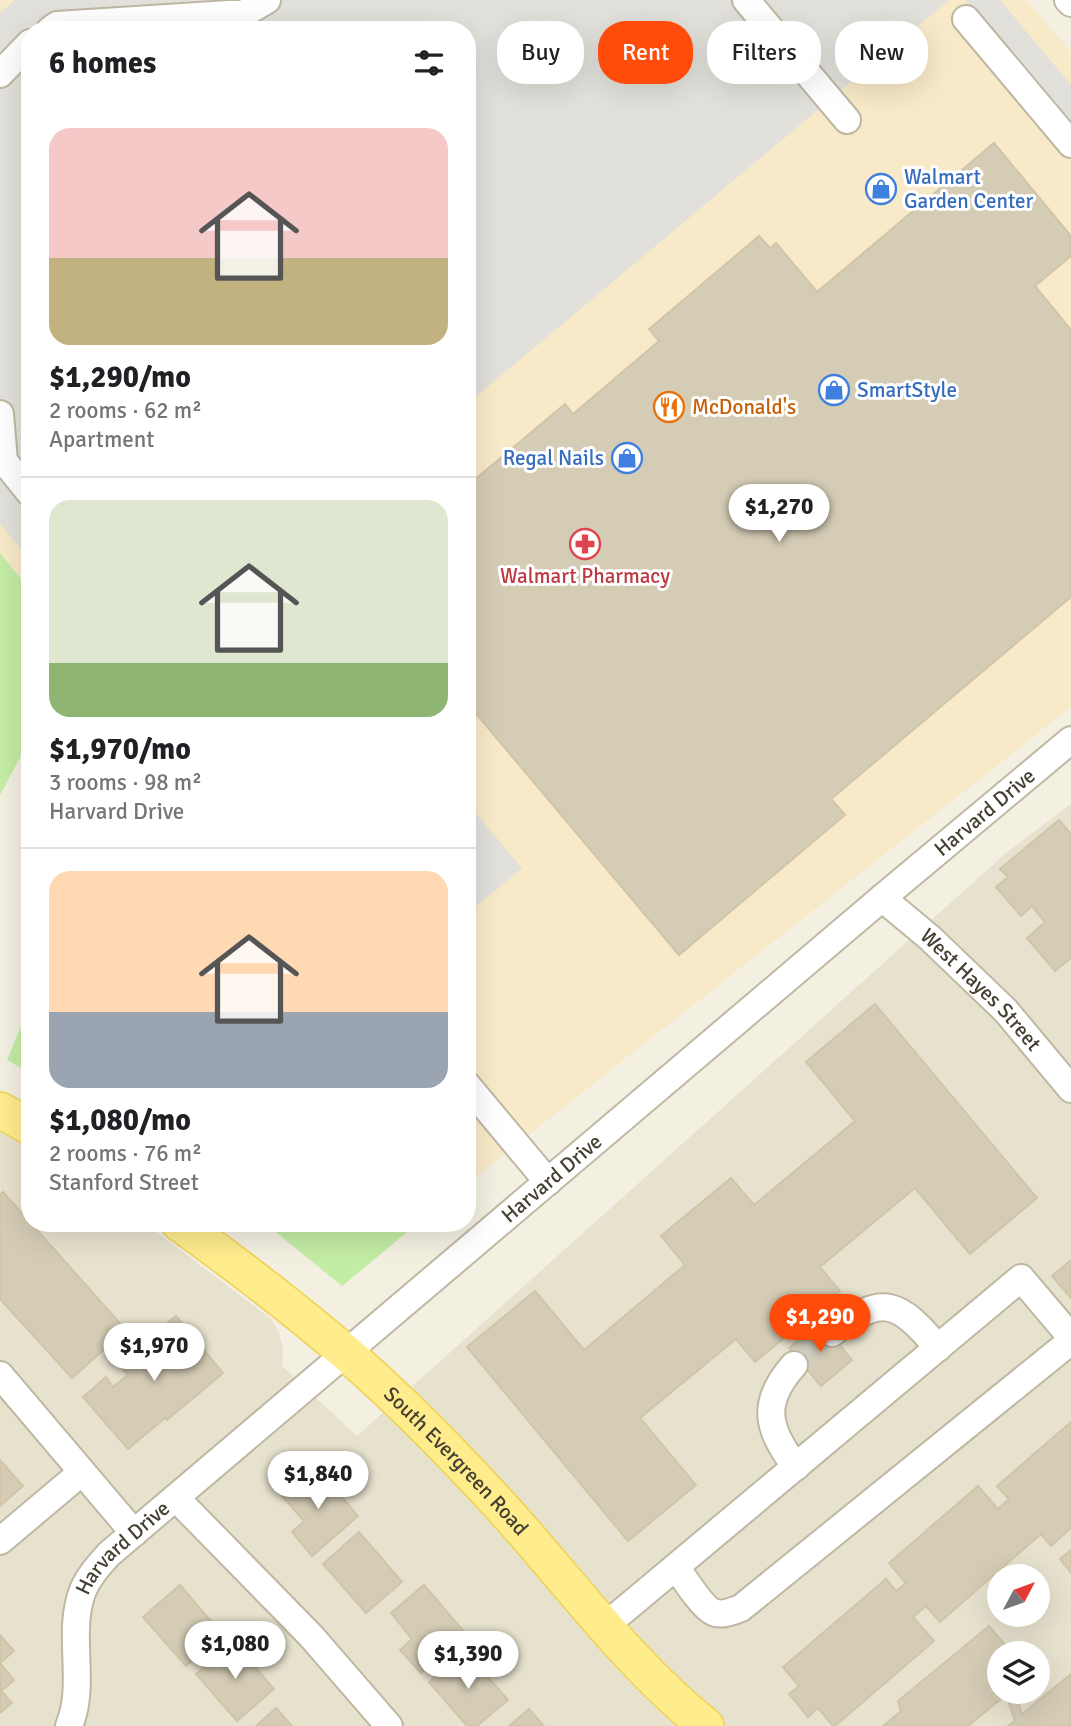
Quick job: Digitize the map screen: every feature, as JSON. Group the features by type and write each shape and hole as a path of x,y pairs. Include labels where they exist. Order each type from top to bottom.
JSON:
{"main road":[{"path":"0,1110 21,1122"},
{"name":"South Evergreen Road","path":"191,1232 346,1353 429,1432 497,1503 627,1652 680,1705 706,1726"}],"street":[{"path":"129,21 245,13 267,0"},
{"path":"746,0 847,120"},
{"path":"966,19 1071,144"},
{"path":"0,74 21,52"},
{"path":"0,414 4,461 21,482"},
{"name":"Harvard Drive","path":"69,1726 77,1690 75,1633 78,1608 83,1589 93,1571 109,1554 1071,740"},
{"name":"West Hayes Street","path":"882,898 930,938 1006,1011 1071,1089"},
{"path":"476,1096 548,1182"},
{"path":"605,1626 1021,1278 1071,1339 741,1608 727,1613 713,1612 676,1567"},
{"path":"832,1333 852,1317 875,1307 893,1308 911,1319 938,1348"},
{"path":"794,1365 782,1378 775,1392 771,1414 774,1433 796,1467"},
{"path":"0,1375 134,1533"},
{"path":"0,1541 82,1472"},
{"path":"176,1498 311,1636 389,1726"}],"shaded area":[{"path":"0,0 1026,0 1071,52 1071,707 476,1176 476,21 21,21 21,579 0,553"},
{"path":"15,0 949,0 924,21 835,21 835,84 849,84 476,396 476,21 21,21 21,549 0,524 0,13"},
{"path":"965,0 1000,0 1071,85 1071,126"},
{"path":"1071,804 1071,1726 0,1726 0,1132 21,1144 21,1232 157,1232 271,1319 279,1333 283,1349 282,1366 357,1436 1006,853"},
{"path":"476,814 522,868 476,906"}],"green space":[{"path":"0,553 21,579 21,756 0,795"},
{"path":"21,1027 21,1068 7,1060"},
{"path":"276,1232 407,1232 342,1286"}],"building":[{"path":"994,143 1071,236 1071,256 1035,286 1071,330 1071,597 831,799 845,815 679,955 476,714 476,478 565,404 573,414 659,341 649,329 759,236 770,248 776,243 817,292"},
{"path":"1059,820 1071,834 1071,958 1055,971 1027,938 1045,922 1032,906 1021,916 996,887 1008,877 1000,869"},
{"path":"875,1004 1037,1198 970,1254 915,1188 820,1267 840,1291 755,1362 736,1339 640,1418 696,1485 628,1541 467,1347 535,1291 584,1350 685,1265 661,1236 731,1178 754,1205 855,1121 806,1062"},
{"path":"3,1192 21,1212 21,1232 39,1232 126,1330 72,1378 0,1299 0,1195"},
{"path":"1071,1260 1071,1298 1052,1276"},
{"path":"176,1316 223,1373 128,1449 83,1397 106,1377 113,1387 128,1375 118,1364"},
{"path":"820,1321 852,1360 821,1386 789,1348"},
{"path":"1071,1422 1071,1528 1051,1546 1041,1534 1007,1564 987,1564 987,1581 940,1622 926,1606 913,1617 934,1641 835,1726 818,1708 808,1717 789,1694 799,1686 783,1667 886,1579 896,1591 906,1583 889,1563 978,1486 998,1509 1009,1499 997,1486"},
{"path":"0,1460 23,1486 0,1506"},
{"path":"316,1467 358,1516 312,1556 292,1532 304,1521 282,1496"},
{"path":"359,1532 402,1582 366,1613 323,1564"},
{"path":"1071,1550 1071,1573 1060,1559"},
{"path":"180,1585 222,1634 186,1666 143,1617"},
{"path":"424,1585 466,1634 421,1673 400,1650 412,1639 391,1613"},
{"path":"987,1628 991,1628 1002,1641 987,1641 987,1704 995,1704 968,1726 883,1726 901,1711 898,1701"},
{"path":"0,1635 14,1651 0,1663"},
{"path":"233,1642 274,1689 237,1721 196,1674"},
{"path":"465,1651 508,1700 477,1726 467,1726 429,1682"},
{"path":"0,1663 14,1680 1,1691 12,1703 0,1713"},
{"path":"1071,1674 1071,1726 1008,1726 1015,1721 1009,1704 1019,1704 1022,1714 1034,1704 1050,1704 1050,1691"},
{"path":"276,1708 292,1726 256,1726"},
{"path":"529,1709 544,1726 509,1726"}],"tunnel":[{"path":"794,1365 832,1333"}],"place":[{"name":"Walmart Garden Center","path":"881,189"},
{"name":"SmartStyle","path":"834,390"},
{"name":"McDonald's","path":"669,407"},
{"name":"Regal Nails","path":"627,458"},
{"name":"Walmart Pharmacy","path":"585,544"}]}
